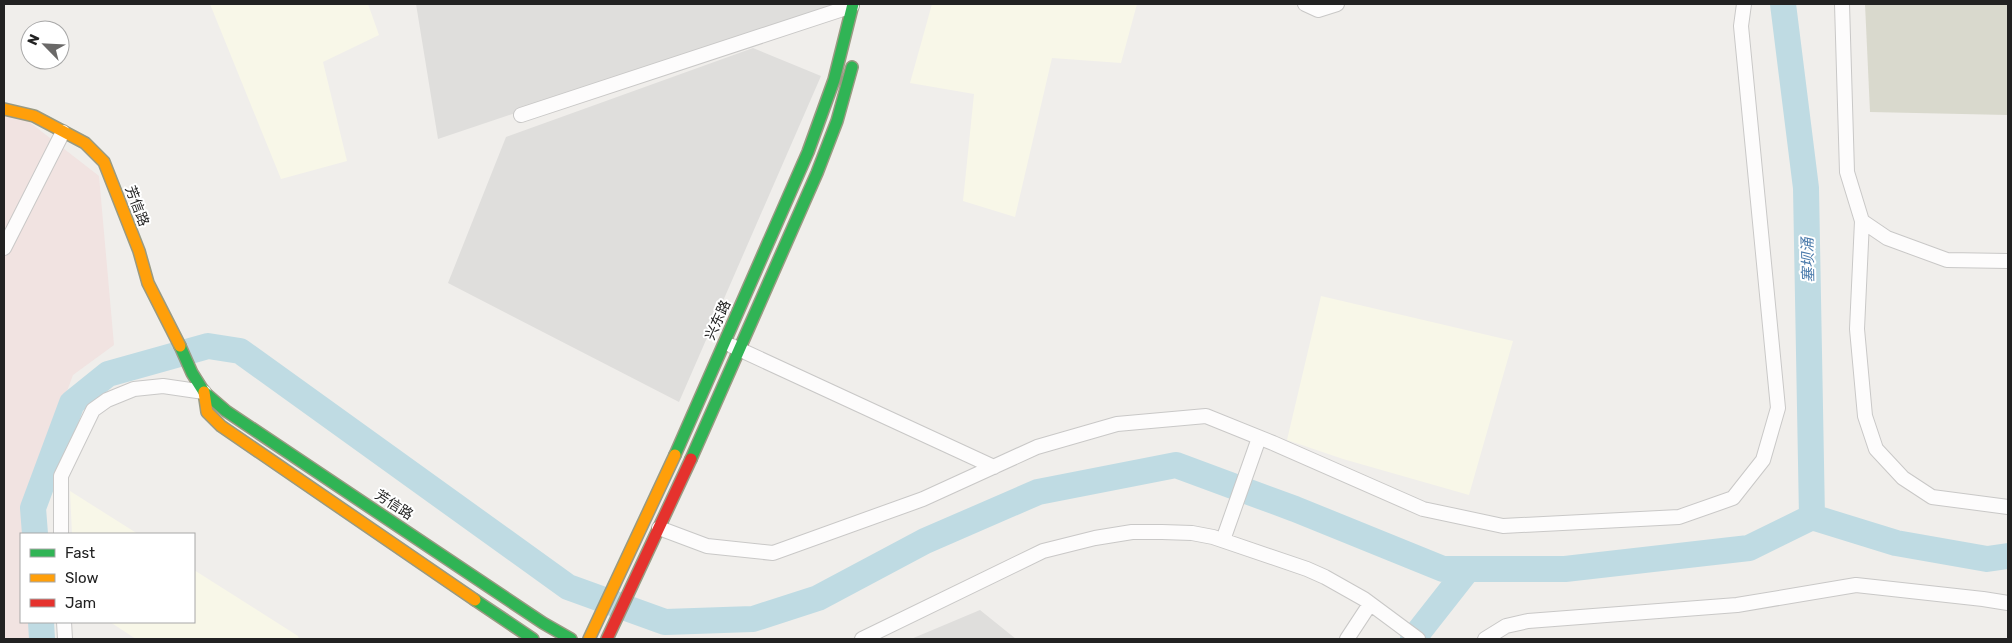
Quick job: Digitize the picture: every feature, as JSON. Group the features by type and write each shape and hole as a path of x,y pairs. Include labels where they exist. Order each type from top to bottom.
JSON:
{"street":[{"path":"1305,4 1318,10 1337,4"},
{"path":"659,528 707,546 773,553 923,500 1037,447 1117,424 1206,416 1423,509 1503,526 1679,516 1733,498 1763,460 1778,408 1741,26 1744,4"},
{"path":"1842,4 1847,172 1862,221 1857,329 1865,416 1876,449 1903,478 1932,497 2008,507"},
{"path":"522,115 852,5"},
{"name":"兴东路","path":"589,639 725,342 814,139 835,82 852,5"},
{"path":"609,635 740,349 827,148 849,83 855,54"},
{"name":"芳信路","path":"4,109 34,116 85,143 104,162 139,251 148,282 191,370 204,392 250,428 522,610 571,639"},
{"path":"4,248 63,132"},
{"path":"1862,221 1887,238 1947,260 2008,261"},
{"path":"725,342 994,467"},
{"path":"62,533 61,476 93,410 107,400 134,389 163,386 204,392"},
{"name":"芳信路","path":"204,392 204,408 221,426 533,639"},
{"path":"1223,540 1259,438"},
{"path":"862,639 1020,561 1064,545 1095,538 1139,532 1192,533 1223,540 1307,569 1346,588 1418,639"},
{"path":"1485,639 1506,626 1528,621 1737,605 1856,585 2008,603"},
{"path":"1347,639 1370,604"},
{"path":"64,623 65,639"}],"shaded area":[{"path":"210,4 368,4 379,35 323,62 347,161 281,179"},
{"path":"416,4 840,4 438,139"},
{"path":"932,4 1137,4 1121,63 1052,58 1015,217 963,201 974,94 910,83"},
{"path":"1865,4 2008,4 2008,115 1870,112"},
{"path":"753,48 821,76 679,402 448,283 506,137"},
{"path":"4,115 28,121 99,176 114,345 73,375 25,505 26,533 20,533 20,623 29,623 29,639 4,639"},
{"path":"1321,296 1513,341 1469,495 1343,459 1287,440"},
{"path":"70,491 136,533 72,533"},
{"path":"195,571 298,636 299,639 136,639 112,623 195,623"},
{"path":"980,610 1016,639 911,639"}],"waterway":[{"name":"塞坝涌","path":"1783,4 1806,188 1812,517"},
{"path":"35,533 33,508 72,403 108,374 208,346 240,351 568,587 665,622 753,619 818,598 925,541 1038,492 1176,465 1295,509 1443,569 1565,569 1749,548 1812,517 1896,543 1987,559 2008,556"},
{"path":"1413,639 1468,569"},
{"path":"41,623 42,639"}],"traffic: fast":[{"path":"675,455 808,152 834,80 853,4"},
{"path":"691,459 817,173 837,121 852,67"},
{"path":"180,346 192,373 204,392 226,411 543,623 571,639"},
{"path":"475,600 533,639"}],"traffic: slow":[{"path":"4,109 34,116 85,143 104,162 139,251 148,283 180,346"},
{"path":"204,392 207,412 221,426 475,600"},
{"path":"589,639 675,455"}],"traffic: jam":[{"path":"607,639 691,459"}]}
